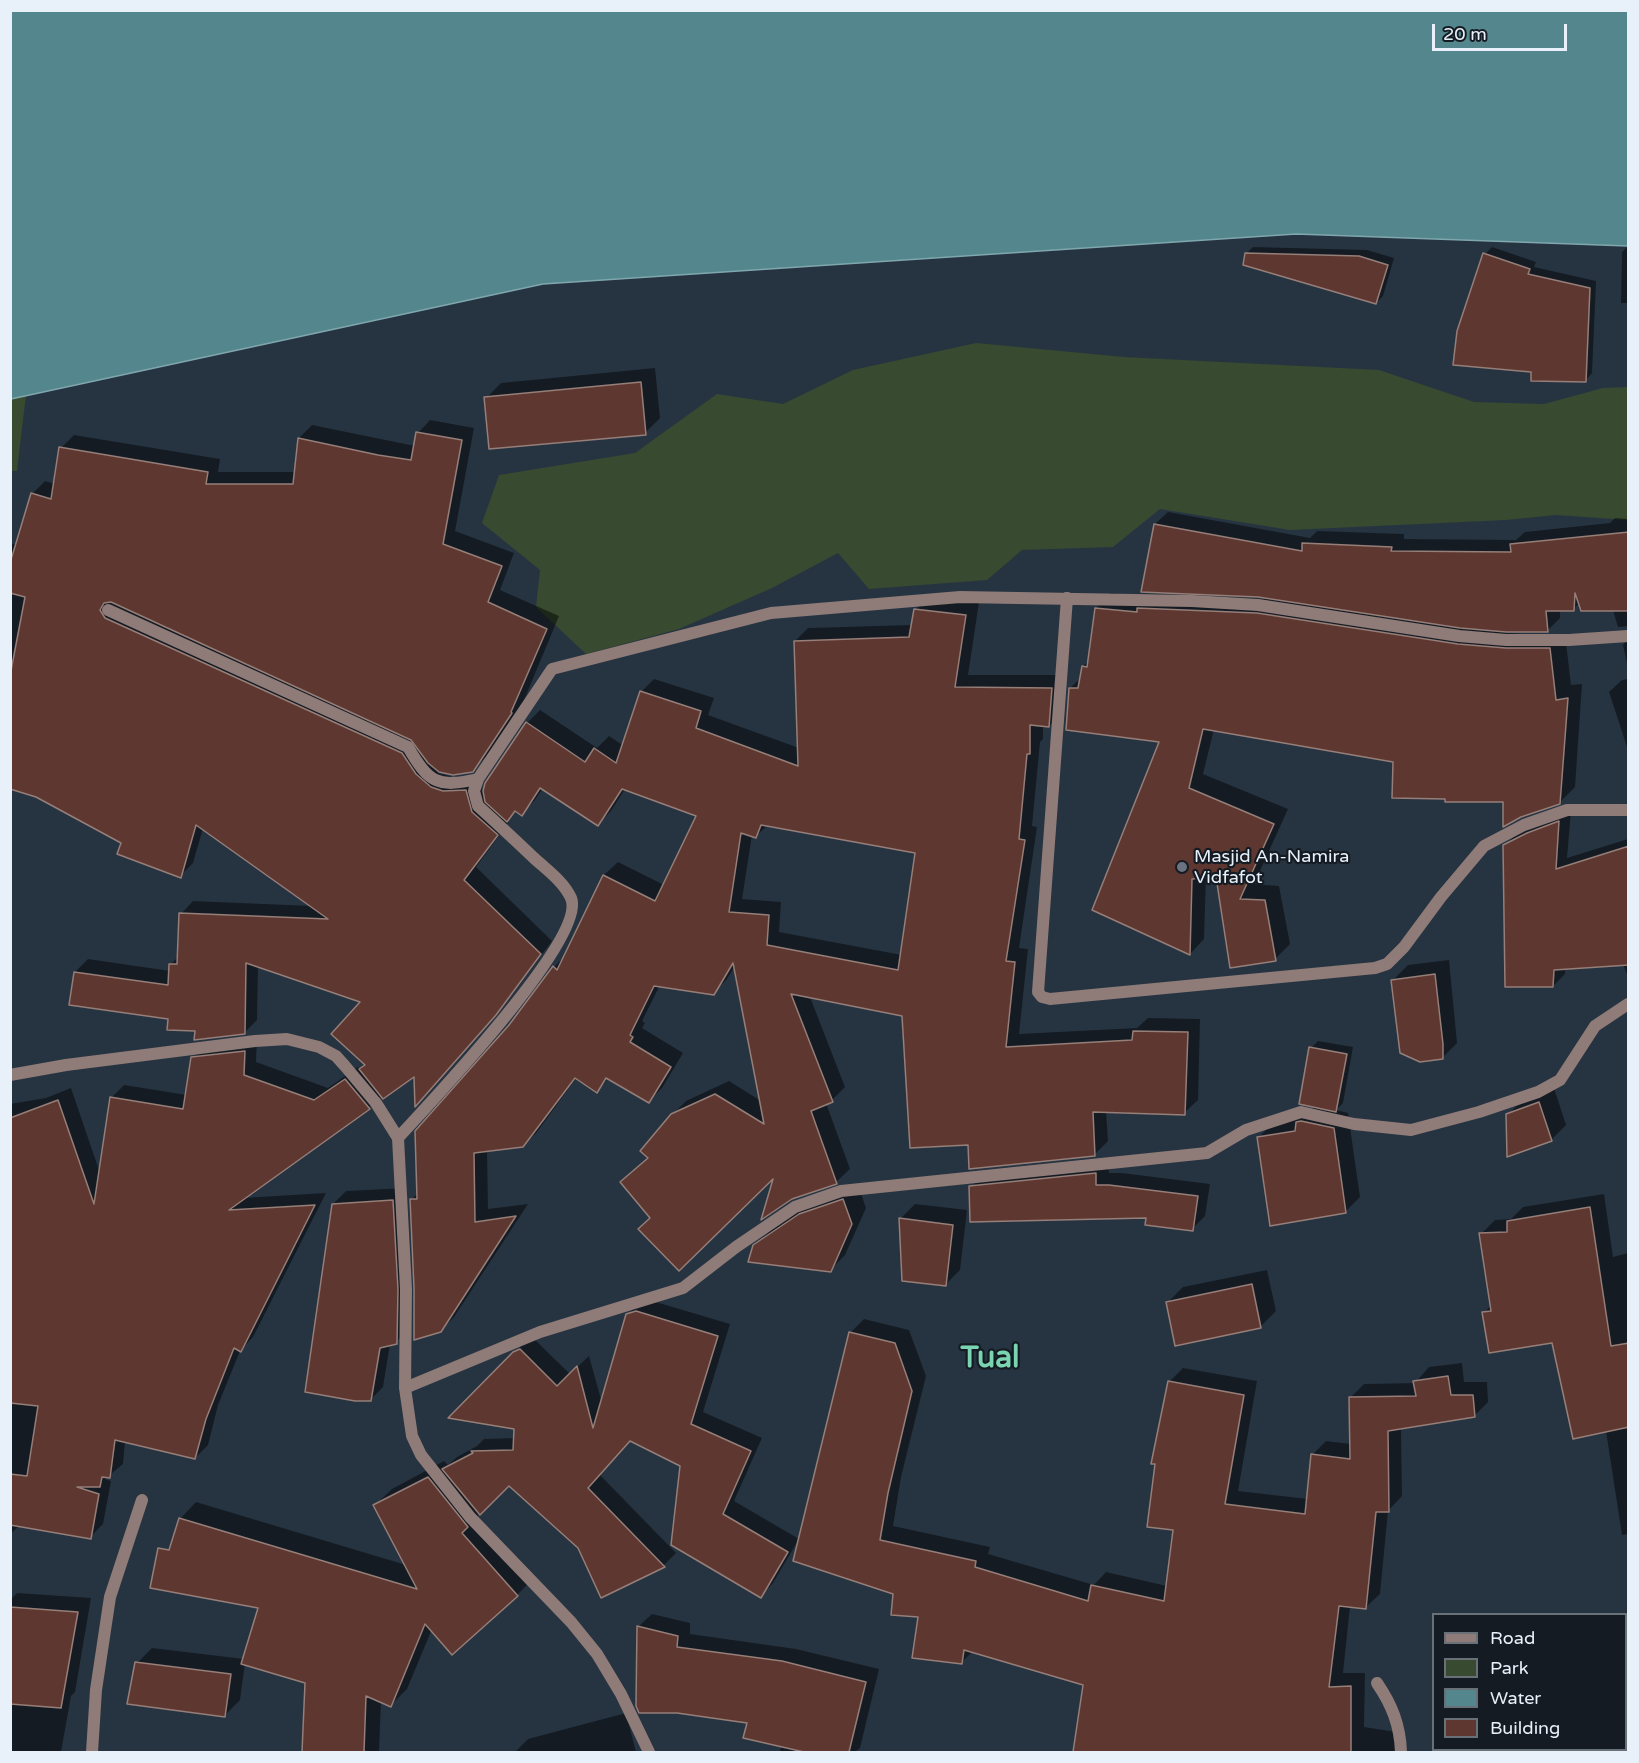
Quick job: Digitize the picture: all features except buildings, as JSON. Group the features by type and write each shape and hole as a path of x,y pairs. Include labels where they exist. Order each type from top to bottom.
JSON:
{"street":[{"path":"398,1138 506,1017 563,935 572,916 572,900 561,883 478,806 474,791 478,779 552,669 771,613 960,597 1192,601 1258,606 1459,636 1506,640 1569,640 1629,636"},
{"path":"1066,598 1038,992 1042,997 1050,999 1375,968 1387,964 1404,947 1441,897 1484,846 1524,825 1567,810 1629,810"},
{"path":"108,610 408,747 433,780 452,784 478,779"},
{"path":"405,1388 540,1332 683,1288 736,1247 795,1207 841,1191 1207,1153 1246,1130 1301,1112 1354,1124 1411,1130 1479,1112 1538,1092 1560,1080 1595,1026 1629,1004"},
{"path":"10,1075 66,1065 243,1042 286,1039 319,1047 336,1056 376,1103 398,1138 406,1289 405,1388 412,1436 422,1455 470,1517 571,1622 597,1654 621,1694 649,1752"},
{"path":"92,1752 96,1690 110,1598 142,1500"},
{"path":"1377,1683 1387,1697 1396,1717 1401,1752"}],"green space":[{"path":"976,343 1124,357 1379,370 1474,402 1544,404 1603,388 1628,387 1628,520 1556,515 1506,520 1290,530 1160,509 1113,547 1022,550 987,580 869,589 838,553 772,588 679,629 586,654 536,607 540,570 482,523 499,475 635,453 717,394 783,404 853,370"},
{"path":"26,395 17,471 11,471 11,399"}],"water":[{"path":"11,10 1628,11 1628,246 1296,234 543,284 11,399"}],"place":[{"name":"Masjid An-Namira Vidfafot","path":"1182,867"}],"district":[{"name":"Tual","path":"990,1359"}]}
